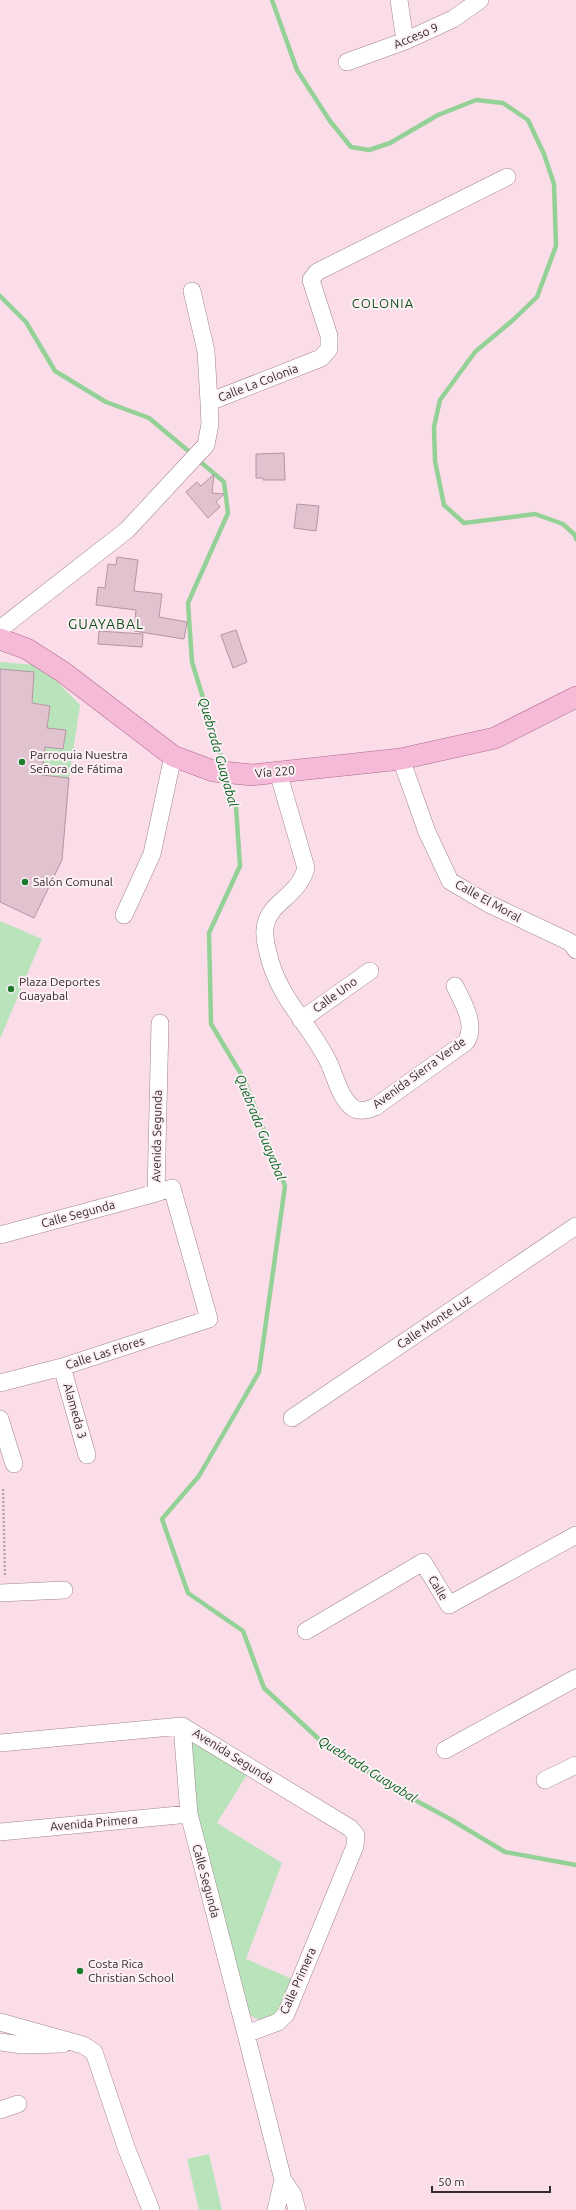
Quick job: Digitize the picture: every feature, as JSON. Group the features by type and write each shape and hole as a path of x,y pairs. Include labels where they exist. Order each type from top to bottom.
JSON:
{"main road":[{"name":"Vía 220","path":"0,639 27,650 63,672 173,756 213,771 252,775 401,759 495,738 576,697"}],"street":[{"path":"399,0 406,41"},
{"name":"Acceso 9","path":"347,62 406,41 453,19 480,0"},
{"name":"Calle La Colonia","path":"0,629 128,530 206,445 210,424 209,402 321,358 329,349 329,336 311,280 317,272 507,177"},
{"path":"192,291 206,351 209,402"},
{"path":"124,915 152,854 173,756"},
{"name":"Calle El Moral","path":"401,759 427,832 450,881 487,903 570,942 576,950"},
{"name":"Avenida Sierra Verde","path":"278,772 306,868 303,878 294,892 272,910 266,918 264,930 270,963 280,988 327,1058 346,1102 353,1109 364,1111 375,1107 466,1042 470,1036 471,1025 456,986"},
{"name":"Calle Uno","path":"301,1020 370,970"},
{"name":"Avenida Segunda","path":"160,1023 156,1193 172,1188 209,1319"},
{"name":"Calle Segunda","path":"0,1235 156,1193"},
{"name":"Calle Monte Luz","path":"292,1418 576,1226"},
{"name":"Calle Las Flores","path":"0,1384 62,1367 209,1319"},
{"name":"Alameda 3","path":"62,1367 87,1455"},
{"path":"0,1419 14,1464"},
{"name":"Calle","path":"306,1631 423,1562 449,1606 576,1535"},
{"path":"3,1593 64,1590"},
{"path":"445,1750 576,1678"},
{"name":"Avenida Segunda","path":"0,1743 182,1726 350,1828 356,1835"},
{"name":"Calle Segunda","path":"182,1726 189,1814 246,2034"},
{"path":"545,1780 576,1765"},
{"name":"Avenida Primera","path":"0,1832 189,1814"},
{"name":"Calle Primera","path":"246,2034 278,2022 286,2014 356,1846 356,1835"},
{"path":"0,2022 79,2044 94,2052 127,2150 151,2210"},
{"path":"246,2034 282,2180 293,2195 296,2210"},
{"path":"0,2042 22,2045 79,2044"},
{"path":"0,2110 18,2104"},
{"path":"276,2210 282,2180"}],"path":[{"path":"3,1489 3,1593"}],"green space":[{"path":"0,662 37,665 44,668 80,705 69,778 42,775 45,747 63,749 66,730 47,728 50,706 32,703 34,672 0,669"},
{"name":"Plaza Deportes Guayabal","path":"0,921 42,939 0,1039"},
{"path":"190,1739 248,1773 217,1823 282,1863 246,1959 292,1979 279,2012 264,2019 256,2018 248,2013 197,1824"},
{"path":"209,2154 222,2210 199,2210 187,2159"}],"building":[{"path":"284,453 285,480 263,480 263,478 256,478 256,454"},
{"path":"214,474 212,493 224,494 216,502 220,507 208,518 186,492 197,482 201,486"},
{"path":"297,504 319,506 316,531 294,528"},
{"path":"117,557 138,560 134,591 162,594 159,617 187,622 184,639 134,631 136,610 96,605 98,587 105,588 108,564 116,565"},
{"path":"236,630 247,662 233,668 221,635"},
{"path":"99,631 143,634 142,647 98,644"},
{"name":"Parroquia Nuestra Señora de Fátima","path":"0,669 34,672 32,703 50,706 47,728 66,730 63,749 45,747 42,775 69,778 62,860 34,918 0,902"}],"waterway":[{"path":"272,0 297,70 330,121 351,147 369,150 390,143 438,115 476,100 503,103 528,120 544,154 554,184 556,246 537,297 513,320 475,352 440,400 434,427 435,461 444,505 464,523 535,514 563,524 575,535 576,539"},
{"name":"Quebrada Guayabal","path":"0,296 26,322 55,371 106,402 149,418 192,454"},
{"name":"Quebrada Guayabal","path":"197,459 224,482 228,513 188,603 192,662 224,766"},
{"name":"Quebrada Guayabal","path":"227,779 236,807 240,866 209,933 211,1024 244,1079 285,1186 259,1372 199,1476 162,1519 188,1593 243,1631 264,1688 323,1743 402,1793 450,1819 505,1852 576,1865"}],"place":[{"name":"Parroquia Nuestra Señora de Fátima","path":"22,762"},
{"name":"Salón Comunal","path":"25,882"},
{"name":"Plaza Deportes Guayabal","path":"11,989"},
{"name":"Costa Rica Christian School","path":"80,1971"}],"district":[{"name":"COLONIA","path":"383,303"},
{"name":"GUAYABAL","path":"106,624"}]}
